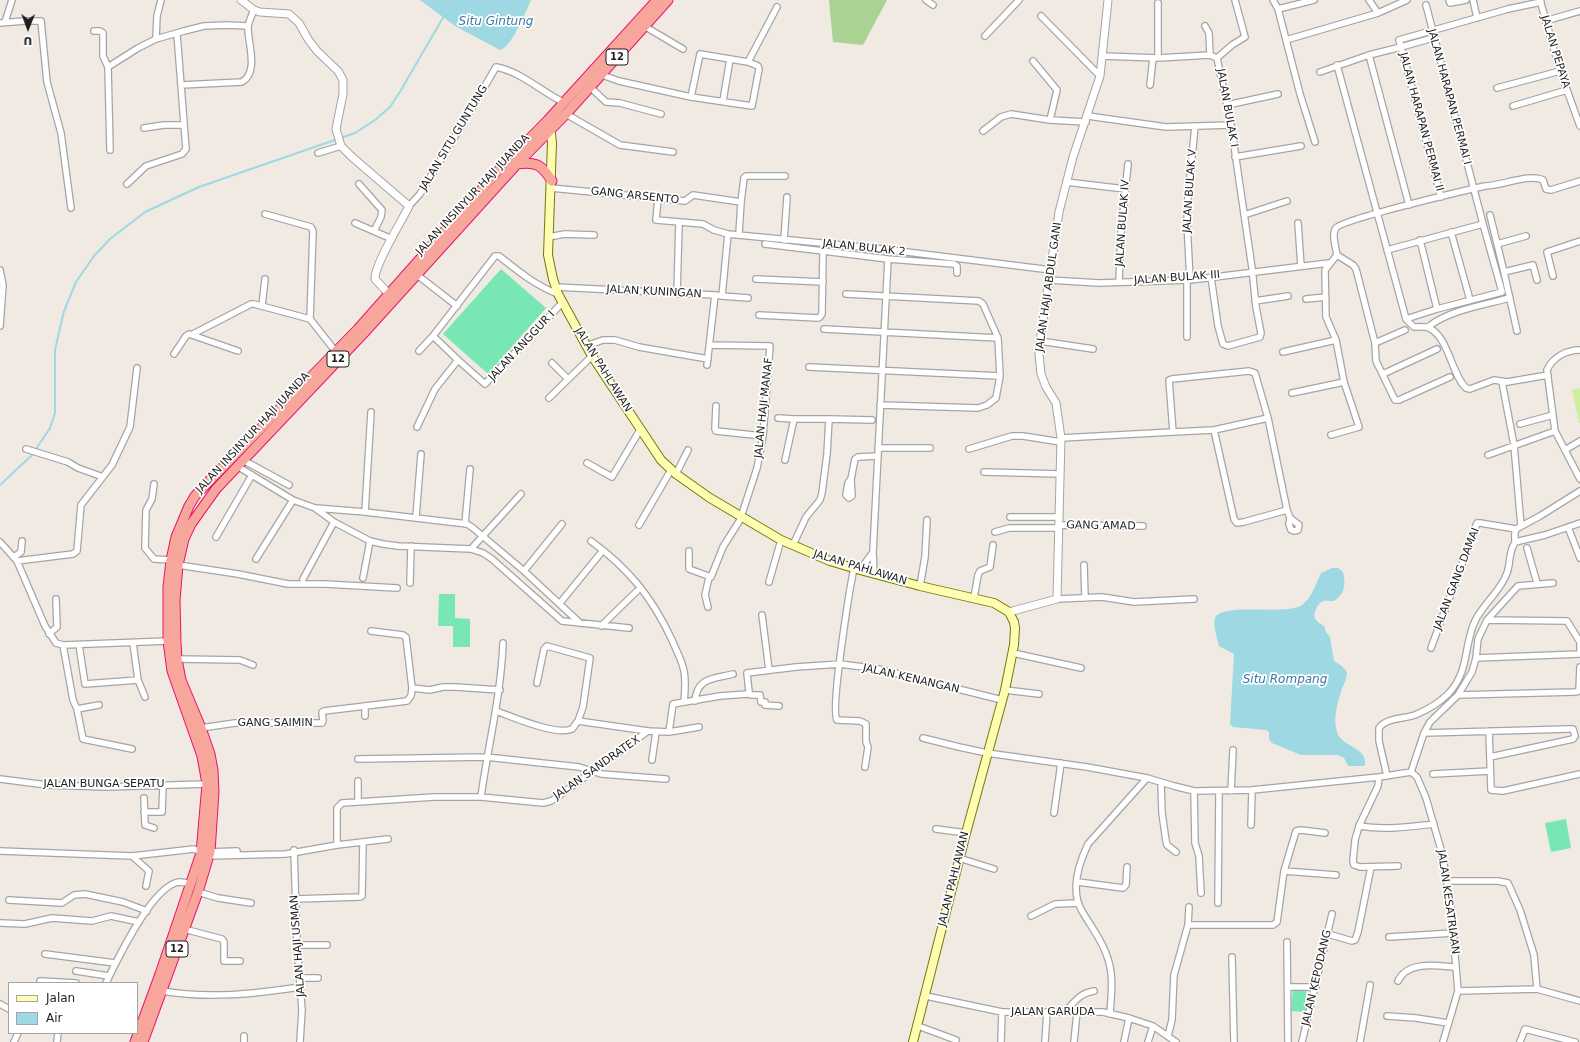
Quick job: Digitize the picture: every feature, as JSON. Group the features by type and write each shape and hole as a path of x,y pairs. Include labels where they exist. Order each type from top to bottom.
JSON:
{"highway":[{"name":"JALAN INSINYUR HAJI JUANDA","path":"143,1042 198,892 207,854 214,800 214,776 210,754 185,689 177,659 174,562 176,537 189,506 195,496 336,352 390,294 498,171 548,120 656,0"},
{"name":"JALAN INSINYUR HAJI JUANDA","path":"138,1034 191,884 207,854 208,784 202,756 174,676 168,641 168,587 174,562 190,524 207,500 240,463 363,334 517,164 602,75 668,0"},
{"path":"517,164 527,162 538,165 545,170 552,184"}],"main road":[{"name":"JALAN PAHLAWAN","path":"548,120 551,130 552,184 548,255 557,290 592,356 656,454 674,472 710,498 781,540 823,558 857,569 920,586 974,598 1000,606 1009,612 1014,622 1013,653 1002,700 959,858 926,996 913,1042"}],"street":[{"path":"12,0 5,22 38,20 41,23 47,82 62,133 71,208"},
{"path":"156,39 157,16 161,0"},
{"path":"926,0 933,5"},
{"path":"985,36 1018,0"},
{"name":"JALAN HAJI ABDUL GANI","path":"1056,599 1061,440 1056,403 1046,387 1041,374 1039,354 1040,341 1059,212 1066,182 1100,76 1108,0"},
{"path":"1217,58 1232,45 1245,37 1235,0"},
{"path":"1273,0 1278,9 1300,94 1315,142"},
{"path":"1278,9 1314,0"},
{"path":"1369,0 1378,12"},
{"path":"1286,40 1378,12 1407,0"},
{"path":"1449,0 1450,3 1453,4 1466,0"},
{"path":"1473,0 1477,18"},
{"path":"244,1 254,10 260,12 284,13 294,17 317,50 338,71 343,80 344,89 336,130 341,144 352,158 410,206 380,261 375,276 377,281 390,294"},
{"path":"1401,47 1399,40 1540,1"},
{"name":"JALAN PEPAYA","path":"1540,1 1560,72 1580,126"},
{"path":"1150,85 1156,58 1158,3"},
{"name":"JALAN HARAPAN PERMAI I","path":"1426,5 1433,38 1502,292 1470,300"},
{"path":"748,62 778,7"},
{"path":"181,85 242,82 245,80 250,72 251,61 248,26 254,10"},
{"path":"1545,21 1580,11"},
{"path":"1041,16 1100,76"},
{"path":"108,66 156,39 204,26 248,26"},
{"path":"644,26 683,49"},
{"path":"1205,26 1209,33 1210,55"},
{"path":"94,31 100,31 103,33 103,56 108,66 110,150"},
{"path":"127,184 146,166 185,152 186,149 177,34"},
{"path":"1320,72 1369,55 1433,38"},
{"name":"JALAN HARAPAN PERMAI II","path":"1401,47 1441,197"},
{"path":"602,75 619,81 691,97 751,107 753,105 759,67 748,62 730,58 700,54 691,97"},
{"name":"JALAN BULAK I","path":"1102,56 1156,58 1210,55 1217,58 1231,125 1261,336 1228,346 1223,344 1218,326 1211,277"},
{"path":"1369,55 1409,205"},
{"path":"723,102 730,58"},
{"path":"1033,61 1057,90 1050,120"},
{"path":"1337,65 1406,319 1414,327 1428,327 1438,335 1459,378 1466,388 1470,389 1494,380 1507,382 1548,375"},
{"name":"JALAN SITU GUNTUNG","path":"410,206 420,194 496,67 518,74 564,102"},
{"path":"1497,88 1560,72"},
{"path":"590,87 606,102 620,103 661,114"},
{"path":"1514,106 1567,90"},
{"path":"1227,105 1278,94"},
{"path":"566,114 620,145 673,152"},
{"path":"983,131 1006,114 1050,120 1087,119 1166,127 1231,125"},
{"path":"144,128 164,125 184,125"},
{"name":"JALAN BULAK V","path":"1187,337 1187,222 1195,126"},
{"path":"318,153 341,144"},
{"path":"1235,157 1301,146"},
{"name":"JALAN BULAK IV","path":"1119,282 1121,233 1128,164"},
{"path":"739,234 743,180 746,176 785,176"},
{"path":"1331,435 1359,426 1344,382 1336,340 1326,317 1325,270 1329,263 1334,260 1337,255 1334,232 1336,227 1409,205 1485,186 1494,186 1532,178 1540,178 1543,180 1546,189 1551,190 1580,181"},
{"path":"1066,182 1125,189"},
{"path":"359,184 382,210 381,218 374,232"},
{"name":"GANG ARSENTO","path":"552,184 685,202 693,195 741,202"},
{"path":"784,240 787,197"},
{"name":"JALAN BULAK 2","path":"658,198 656,220 703,224 714,230 728,234 883,249 1051,270"},
{"path":"1244,215 1287,201"},
{"path":"265,214 310,227 313,230 310,319"},
{"path":"1490,215 1517,331"},
{"path":"355,223 392,239"},
{"path":"677,294 679,223"},
{"path":"1298,223 1302,266"},
{"path":"1387,250 1483,224"},
{"path":"1406,319 1437,308 1470,300 1451,232"},
{"path":"548,237 565,234 594,235"},
{"path":"722,296 728,234"},
{"path":"1497,244 1526,236"},
{"path":"1420,240 1437,308"},
{"path":"1553,276 1547,252 1580,241"},
{"path":"765,244 888,259 954,264 956,266 957,273"},
{"path":"759,315 820,317 822,314 823,251"},
{"path":"1337,255 1353,265 1356,269 1375,343 1376,361 1395,400 1397,401 1450,377"},
{"path":"419,351 433,336 496,256 548,290 557,290"},
{"path":"874,574 873,552 888,259"},
{"name":"JALAN BULAK III","path":"1048,280 1099,283 1188,280 1329,263"},
{"path":"1504,272 1533,265 1537,280"},
{"path":"0,270 3,285 0,326"},
{"path":"416,274 457,306"},
{"path":"262,306 265,279"},
{"path":"756,279 823,282"},
{"name":"JALAN KUNINGAN","path":"557,290 714,295 707,365"},
{"path":"846,294 886,295 981,302 998,338 1000,376 996,398 988,405 978,408 880,406"},
{"path":"714,295 748,298"},
{"path":"1255,301 1288,296"},
{"path":"1306,299 1326,297"},
{"path":"1428,327 1436,320 1447,315 1510,298"},
{"name":"JALAN ANGGUR I","path":"433,336 483,383 487,383 563,302"},
{"path":"174,354 186,336 193,334 248,304 254,304 310,319 336,352"},
{"path":"824,329 998,338"},
{"path":"1375,343 1405,330"},
{"path":"193,334 238,352"},
{"path":"586,346 603,340 615,340 639,347 708,359"},
{"path":"1283,352 1336,340"},
{"path":"1040,341 1093,349"},
{"name":"JALAN HAJI MANAF","path":"708,607 705,595 709,577 711,576 723,547 742,516 757,468 763,436 770,346 710,345"},
{"path":"1383,374 1436,349"},
{"path":"1580,350 1565,353 1555,358 1547,370 1555,431 1580,479"},
{"path":"549,398 592,356"},
{"path":"417,427 435,389 458,360"},
{"path":"552,363 568,379"},
{"path":"809,366 1000,376"},
{"path":"15,559 73,554 77,551 81,504 112,465 130,427 137,368"},
{"path":"1173,432 1168,382 1172,379 1252,371 1256,375 1268,418 1287,510 1290,518"},
{"path":"1292,393 1344,382"},
{"path":"1502,382 1514,445 1518,528"},
{"path":"716,406 716,431 763,436"},
{"path":"365,512 371,412"},
{"path":"1520,424 1553,415"},
{"path":"778,418 872,420"},
{"path":"969,449 1012,436 1061,440 1214,430 1268,418"},
{"path":"785,460 794,419"},
{"path":"793,545 806,517 820,500 822,493 827,454 829,419"},
{"path":"587,463 612,477 640,430"},
{"path":"1214,430 1235,521 1237,523 1244,522 1287,510"},
{"path":"1488,455 1555,431"},
{"path":"1565,450 1580,441"},
{"path":"878,448 930,448"},
{"path":"27,450 62,460 78,468 103,477"},
{"path":"640,525 688,450"},
{"path":"416,517 421,454"},
{"path":"851,479 855,459 858,457 878,456"},
{"path":"240,463 252,475 293,500 315,508 416,517 465,524 473,528 524,571 580,623"},
{"path":"240,463 289,485"},
{"path":"465,524 470,469"},
{"path":"984,472 1060,474"},
{"path":"216,537 252,475"},
{"path":"154,484 151,501 146,510 145,548 154,559 288,584 325,584 397,588"},
{"path":"1387,776 1379,741 1379,728 1385,722 1412,716 1431,708 1454,686 1465,664 1471,632 1476,620 1506,577 1515,542 1514,533 1518,528 1580,491"},
{"path":"471,549 521,494"},
{"path":"256,559 293,500"},
{"path":"315,508 334,522 370,541 383,544 471,549 483,553 492,559 562,621 630,628"},
{"path":"1010,517 1058,517"},
{"path":"920,586 925,557 927,520"},
{"path":"303,579 334,522"},
{"name":"JALAN GANG DAMAI","path":"1431,648 1477,523 1518,528"},
{"path":"1515,542 1545,535 1580,523"},
{"path":"524,571 562,524"},
{"name":"GANG AMAD","path":"995,532 1009,528 1144,526"},
{"path":"1568,527 1580,558"},
{"path":"769,582 781,540"},
{"path":"364,578 370,541"},
{"path":"591,541 613,557 642,588 661,616 681,661 684,672 684,702"},
{"path":"0,542 15,559 49,634 55,642 63,645 79,645 168,641"},
{"path":"15,559 21,552 22,542"},
{"path":"974,598 978,575 982,570 990,567 993,545"},
{"path":"410,583 411,546"},
{"path":"1527,548 1537,584"},
{"path":"689,551 689,569 709,577"},
{"path":"865,767 868,747 866,741 866,724 863,722 837,720 835,703 844,630 857,569 873,552"},
{"path":"560,603 600,554"},
{"path":"1084,565 1085,598"},
{"path":"923,738 959,748 987,753 1062,762 1148,778 1161,783 1194,791 1252,790 1379,777 1411,772 1424,733 1430,722 1458,695 1469,679 1476,658 1478,639 1487,620 1518,586 1553,583"},
{"path":"601,626 637,590"},
{"path":"1009,612 1056,599 1102,597 1134,602 1194,599"},
{"path":"49,634 57,627 56,599"},
{"path":"762,615 769,670"},
{"path":"1487,620 1567,621 1580,642 1580,650"},
{"path":"371,631 403,635 406,637 412,688 430,690 447,687 500,690"},
{"path":"134,642 138,680 145,697"},
{"path":"481,797 486,757 500,690 503,643"},
{"path":"63,645 73,700 78,709 84,740 132,749"},
{"path":"79,645 85,684 138,680"},
{"path":"496,711 526,722 560,731 572,730 578,722 583,707 590,658 546,646 544,649 537,683"},
{"path":"1013,653 1081,668"},
{"path":"1476,658 1580,654"},
{"path":"177,659 240,660 253,665"},
{"name":"JALAN KENANGAN","path":"748,694 748,673 796,667 840,664 879,669 1002,700"},
{"path":"1458,695 1575,692 1580,688 1580,667"},
{"path":"695,701 697,689 703,682 733,674"},
{"name":"GANG SAIMIN","path":"201,728 235,723 322,723 323,711 407,701 411,696 412,688"},
{"path":"1004,690 1039,694"},
{"path":"669,732 672,706 675,704 720,696 748,694 760,695 761,702 765,702 766,705 779,706"},
{"path":"78,709 99,705"},
{"path":"365,706 365,716"},
{"name":"JALAN SANDRATEX","path":"578,722 648,732"},
{"path":"648,732 669,732 699,727"},
{"path":"1424,733 1573,729 1576,736 1573,739 1490,757"},
{"path":"1489,731 1491,790 1498,791 1580,774"},
{"name":"JALAN SANDRATEX","path":"337,845 338,806 342,803 434,797 481,797 547,802 556,798 648,732"},
{"path":"652,760 656,732"},
{"path":"1231,791 1233,750"},
{"path":"358,759 486,757 579,767 601,774 666,780"},
{"path":"1054,814 1062,762"},
{"path":"1433,774 1490,771"},
{"name":"JALAN KESATRIAAN","path":"1411,772 1417,777 1434,824 1442,853 1453,933 1458,992"},
{"path":"1379,777 1378,786 1359,826 1355,840 1353,861 1354,865 1371,867 1398,866"},
{"path":"1110,1014 1112,986 1108,959 1094,927 1078,903 1080,864 1088,844 1148,778"},
{"name":"JALAN BUNGA SEPATU","path":"0,779 46,784 106,787 208,784"},
{"path":"358,781 358,802"},
{"path":"1161,783 1162,813 1166,841 1167,845 1176,852"},
{"path":"144,812 162,812 163,785"},
{"path":"1251,825 1252,790"},
{"path":"1194,791 1195,843 1199,856 1201,892"},
{"path":"1218,903 1219,791"},
{"path":"144,798 145,825 154,828"},
{"path":"1359,826 1377,829 1434,824"},
{"path":"936,829 966,832"},
{"path":"1188,925 1273,925 1277,922 1284,871 1296,831 1301,830 1326,833"},
{"path":"0,851 132,856 194,850 207,854 295,851 388,839"},
{"path":"295,899 362,896 363,842"},
{"name":"JALAN HAJI USMAN","path":"295,851 295,899 302,1017 300,1042"},
{"path":"132,856 149,872 146,886"},
{"path":"959,858 994,869"},
{"path":"1078,882 1124,887 1127,867"},
{"path":"1328,934 1352,941 1355,940 1358,932 1371,867"},
{"path":"1284,871 1336,876"},
{"path":"1447,881 1498,881 1508,883 1520,910 1534,956 1537,989"},
{"path":"106,982 146,910 170,886 181,882 191,884"},
{"path":"198,892 218,898 251,903"},
{"path":"9,900 62,903 74,895 85,894 123,902 146,910"},
{"path":"1031,916 1038,914 1055,904 1078,903"},
{"path":"1168,1036 1172,1020 1174,975 1188,925 1189,907"},
{"name":"JALAN KEPODANG","path":"1302,1042 1332,914"},
{"path":"0,923 25,924 52,918 92,921 111,916 139,922"},
{"path":"184,929 222,939 224,942 224,961 240,962"},
{"path":"1389,937 1453,933"},
{"path":"1287,942 1288,1042"},
{"path":"297,945 327,945"},
{"path":"45,954 116,963"},
{"path":"1232,957 1234,1042"},
{"path":"1398,981 1404,972 1416,967 1456,967"},
{"path":"76,971 109,976"},
{"path":"300,978 318,978"},
{"path":"40,981 58,982"},
{"path":"1360,1042 1370,985"},
{"path":"162,991 215,996 271,992 300,987"},
{"path":"1288,987 1316,987"},
{"path":"1443,1042 1458,992 1537,989 1580,1001"},
{"path":"1065,1012 1080,995 1086,992 1094,991"},
{"name":"JALAN GARUDA","path":"926,996 1002,1012 1103,1012 1129,1018 1153,1026 1176,1042"},
{"path":"1001,1042 1002,1012"},
{"path":"1045,1042 1047,1012"},
{"path":"1074,1042 1077,1012"},
{"path":"1387,1016 1416,1018 1448,1023"},
{"path":"1124,1042 1129,1018"},
{"path":"918,1026 956,1040"},
{"path":"1148,1042 1153,1026"},
{"path":"1520,1042 1525,1029 1575,1042"}],"green space":[{"path":"829,0 887,0 863,45 833,42"},
{"path":"501,269 546,308 488,374 443,334"},
{"path":"1580,388 1580,423 1579,423 1572,390"},
{"path":"439,594 455,594 455,618 470,619 470,647 453,647 453,626 438,626"},
{"path":"1566,819 1571,848 1551,852 1545,823"},
{"path":"1293,988 1307,989 1305,1012 1291,1011"}],"water":[{"name":"Situ Gintung","path":"420,0 531,0 514,36 505,47 500,50 455,26"},
{"name":"Situ Rompang","path":"1332,568 1338,568 1343,572 1344,588 1338,598 1334,601 1324,601 1319,603 1315,618 1317,622 1324,626 1330,637 1334,661 1342,666 1347,672 1336,712 1335,722 1337,732 1343,741 1362,754 1365,759 1365,765 1363,766 1348,766 1344,758 1338,755 1301,755 1272,743 1269,739 1269,732 1266,730 1233,727 1230,724 1234,654 1219,646 1214,621 1215,618 1220,613 1230,611 1294,608 1302,605 1311,594 1321,573"}],"waterway":[{"path":"0,485 32,455 50,428 55,413 55,350 64,311 76,282 94,256 110,239 145,212 199,187 355,133 375,120 390,107 444,16"}]}
